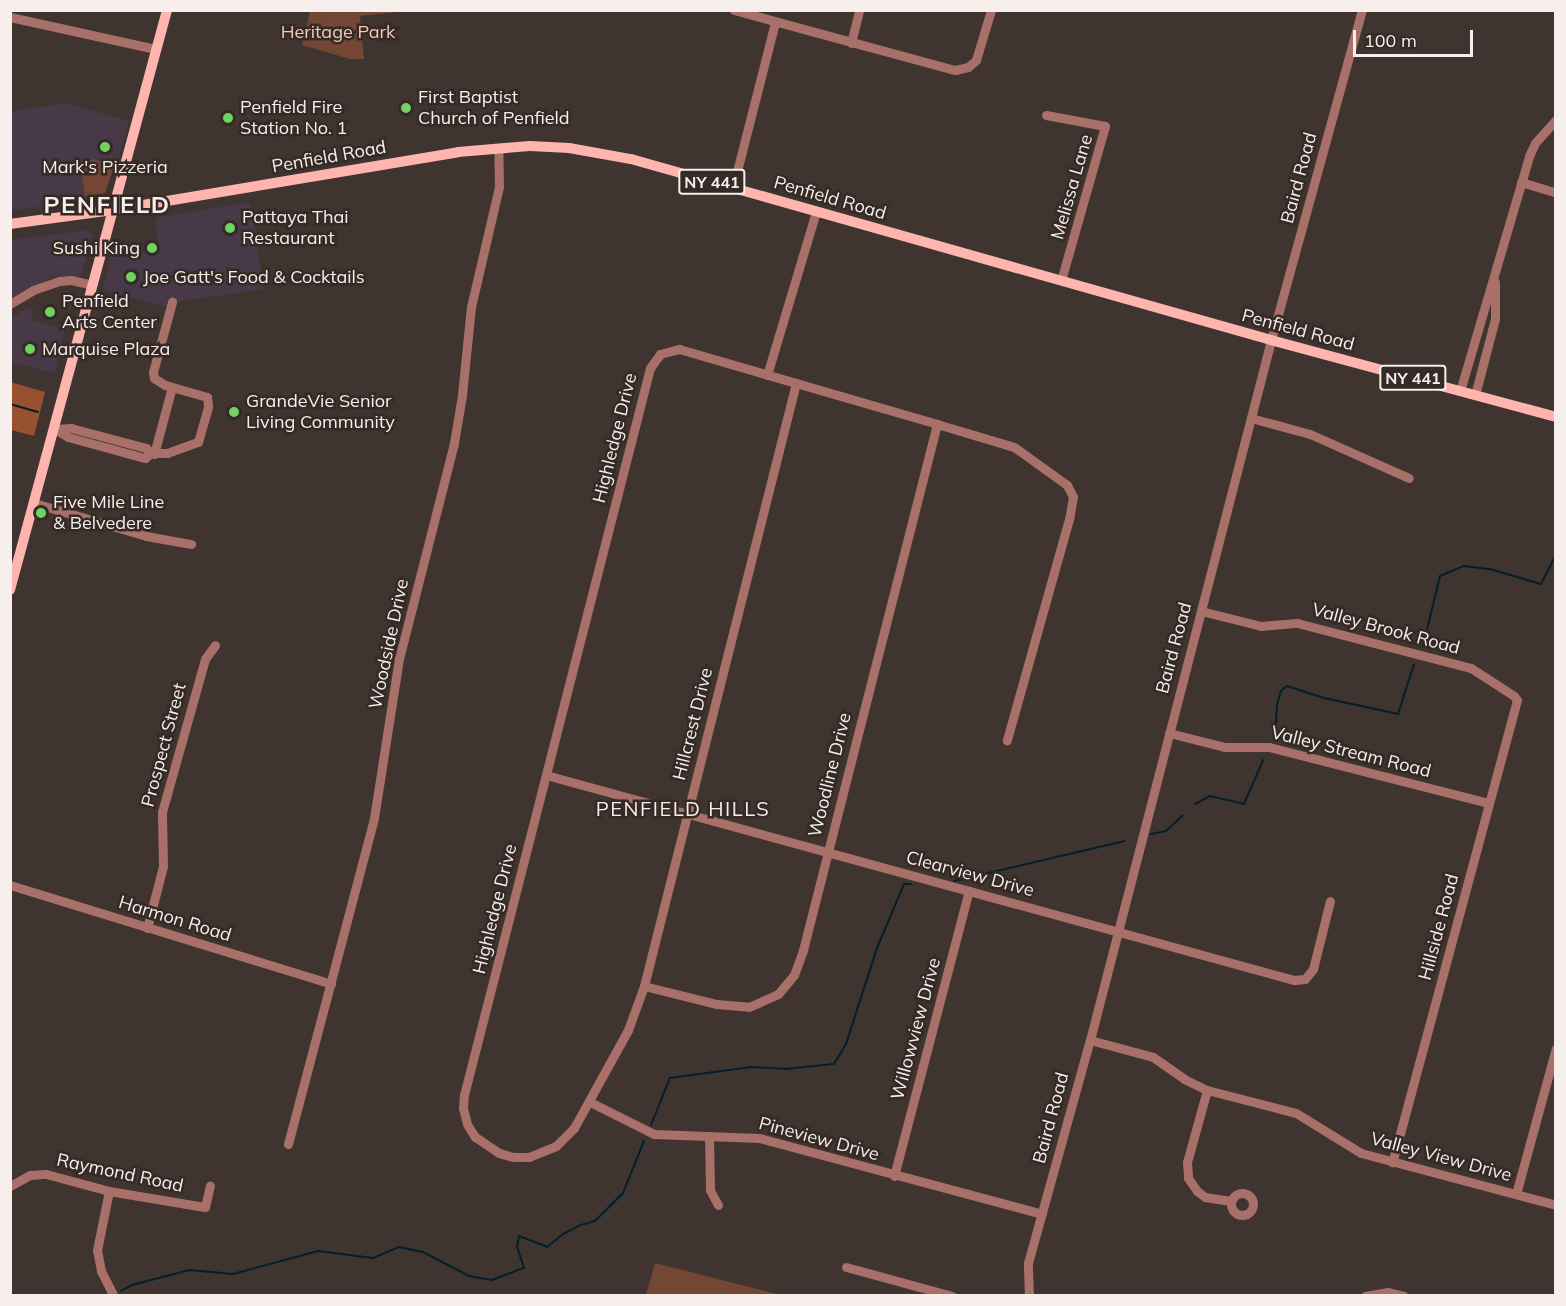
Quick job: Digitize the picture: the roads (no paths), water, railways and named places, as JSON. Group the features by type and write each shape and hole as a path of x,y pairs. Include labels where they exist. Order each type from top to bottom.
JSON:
{"main road":[{"path":"10,590 167,10"},
{"name":"Penfield Road","path":"10,224 112,210 458,152 547,147 595,152 733,187 1271,340 1556,417"}],"street":[{"path":"734,10 949,69 964,69 973,64 979,55 992,10"},
{"path":"851,43 859,10"},
{"name":"Baird Road","path":"1029,1296 1028,1263 1090,1040 1271,340 1362,10"},
{"path":"10,16 156,49"},
{"path":"733,187 776,22"},
{"name":"Melissa Lane","path":"1046,115 1105,126 1061,280"},
{"path":"1460,391 1521,182 1535,143 1556,120"},
{"name":"Woodside Drive","path":"288,1144 374,818 399,659 457,426 471,307 499,187 498,148"},
{"path":"1521,182 1556,193"},
{"path":"767,375 816,212"},
{"path":"1475,395 1495,319 1494,274"},
{"path":"10,304 33,290 59,280 92,285"},
{"path":"54,429 69,438 145,458 153,454 176,450 199,440 209,401 202,394 160,384 154,378 153,372 172,302"},
{"name":"Highledge Drive","path":"510,1156 485,1146 475,1137 467,1124 464,1095 654,359 665,350 679,349 938,424 1014,447 1063,480 1072,493 1069,519 1007,740"},
{"name":"Hillcrest Drive","path":"510,1156 530,1157 556,1146 574,1128 628,1030 644,986 796,383"},
{"path":"153,454 172,387"},
{"path":"1251,418 1310,434 1409,478"},
{"name":"Woodline Drive","path":"644,986 740,1007 760,1003 778,994 799,963 938,424"},
{"path":"34,502 146,536 191,544"},
{"name":"Valley Brook Road","path":"1201,611 1261,626 1297,623 1471,668 1517,700"},
{"name":"Prospect Street","path":"147,928 163,866 162,812 205,659 215,645"},
{"name":"Hillside Road","path":"1392,1162 1517,700"},
{"name":"Valley Stream Road","path":"1169,733 1225,747 1269,747 1490,803"},
{"name":"Clearview Drive","path":"546,775 1300,980 1309,976 1313,969 1330,901"},
{"name":"Harmon Road","path":"10,885 331,984"},
{"name":"Willowview Drive","path":"894,1176 969,891"},
{"name":"Valley View Drive","path":"1090,1040 1153,1057 1207,1090 1296,1113 1349,1147 1392,1162 1556,1205"},
{"path":"1516,1194 1556,1048"},
{"path":"1207,1090 1187,1162 1188,1178 1197,1191 1205,1197 1223,1202 1231,1201"},
{"name":"Pineview Drive","path":"590,1102 654,1134 759,1138 1042,1214"},
{"path":"709,1136 710,1190 717,1205"},
{"name":"Raymond Road","path":"10,1186 30,1175 46,1174 110,1191 205,1207 210,1186"},
{"path":"110,1191 97,1250 101,1271 114,1296"},
{"path":"846,1267 952,1296"},
{"path":"1365,1296 1387,1292 1404,1296"}],"waterway":[{"path":"10,404 38,412"},
{"path":"1423,646 1440,576 1464,566 1490,569 1541,584 1556,555"},
{"path":"1275,734 1277,705 1281,691 1287,686 1324,698 1398,714 1414,664"},
{"path":"1195,804 1210,796 1244,804 1263,760"},
{"path":"1151,834 1166,831 1183,815"},
{"path":"954,881 1124,841"},
{"path":"651,1125 670,1078 751,1067 785,1069 834,1064 846,1044 877,948 904,884 911,884"},
{"path":"121,1291 132,1285 189,1270 233,1274 318,1251 373,1258 399,1247 423,1252 469,1276 492,1280 524,1268 517,1247 519,1236 547,1247 563,1234 595,1221 623,1193 644,1141"}],"place":[{"name":"First Baptist Church of Penfield","path":"406,108"},
{"name":"Penfield Fire Station No. 1","path":"228,118"},
{"name":"Mark's Pizzeria","path":"105,147"},
{"name":"Pattaya Thai Restaurant","path":"230,228"},
{"name":"Sushi King","path":"152,248"},
{"name":"Joe Gatt's Food & Cocktails","path":"131,277"},
{"name":"Penfield Arts Center","path":"50,312"},
{"name":"Marquise Plaza","path":"30,349"},
{"name":"GrandeVie Senior Living Community","path":"234,412"},
{"name":"Five Mile Line & Belvedere","path":"41,513"}],"district":[{"name":"PENFIELD","path":"107,205"},
{"name":"PENFIELD HILLS","path":"683,808"}],"park label":[{"name":"Heritage Park","path":"338,32"}]}
